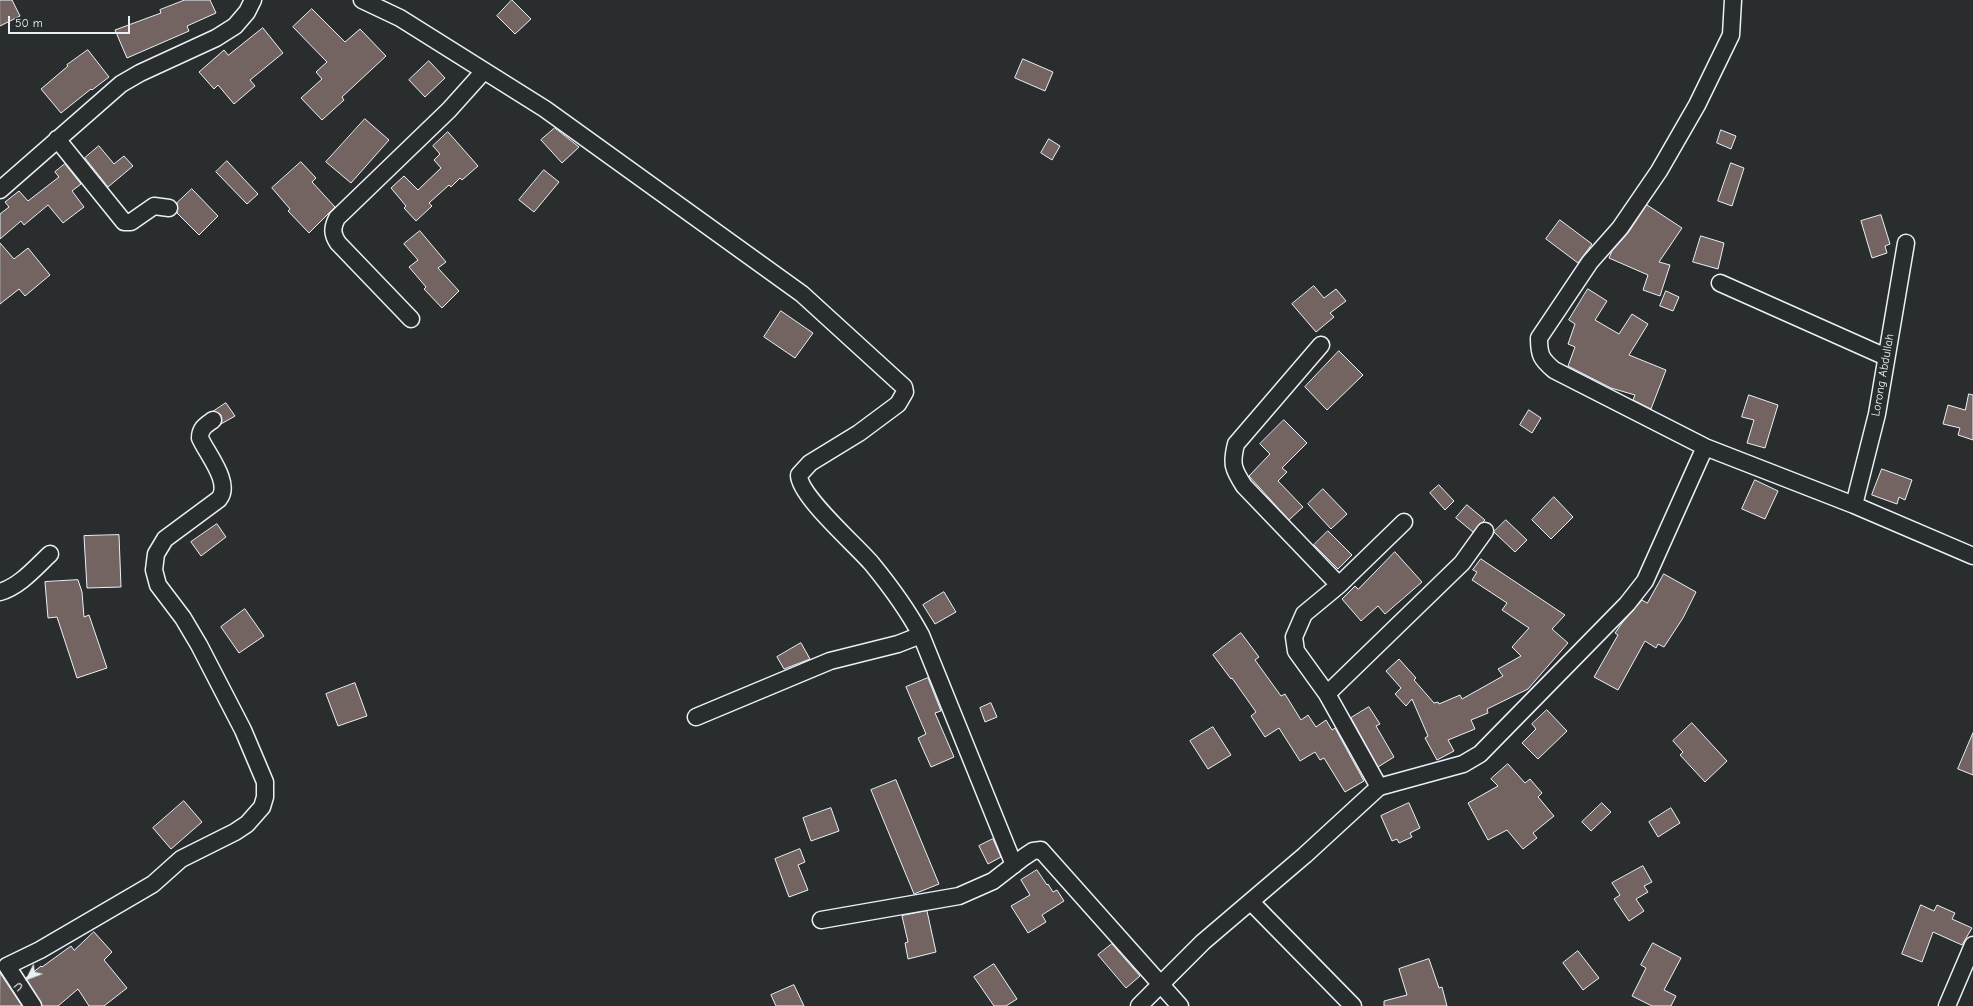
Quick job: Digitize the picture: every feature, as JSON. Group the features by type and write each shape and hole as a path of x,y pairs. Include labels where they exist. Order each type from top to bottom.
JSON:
{"street":[{"path":"0,190 121,84 140,73 216,38 234,26 247,12 253,0"},
{"path":"362,0 400,18 545,108 802,294 904,387 905,392 898,404 859,433 810,463 799,475 799,480 803,488 818,507 871,564 906,609 921,634 1014,865"},
{"path":"1733,0 1731,35 1697,105 1659,171 1620,228 1590,262 1539,338 1539,352 1541,358 1554,370 1705,447 1854,505 1973,556"},
{"path":"412,319 338,243 333,236 333,227 337,218 449,110 484,70"},
{"path":"57,139 124,222 131,222 154,206 169,208"},
{"name":"Lorong Abdullah","path":"1854,505 1869,451 1906,243"},
{"path":"1720,284 1886,357"},
{"path":"1321,345 1236,444 1232,458 1234,470 1244,486 1339,585"},
{"path":"33,1006 3,967 40,950 142,890 182,859 235,832 247,824 262,807 265,797 265,782 243,730 199,645 183,618 158,586 154,570 156,554 165,539 219,499 224,493 224,486 221,477 200,438 200,431 204,426 213,420"},
{"path":"1139,1006 1203,942 1305,855 1379,787 1463,764 1480,754 1627,604 1645,581 1705,447"},
{"path":"1379,787 1326,694 1296,651 1294,636 1304,614 1339,585 1404,522"},
{"path":"1326,694 1462,563 1485,531"},
{"path":"0,592 8,589 25,577 50,554"},
{"path":"696,717 830,661 898,644 921,634"},
{"path":"821,920 959,896 993,881 1033,851 1041,850 1180,1006"},
{"path":"1251,902 1353,1006"},
{"path":"1947,1006 1973,945"}],"building":[{"path":"0,0 12,0 20,16 0,26"},
{"path":"185,0 210,0 216,13 187,26 189,31 127,58 115,30 161,13 160,10"},
{"path":"512,0 531,19 515,34 497,16"},
{"path":"312,9 345,42 360,29 386,56 342,97 344,100 322,120 301,98 322,79 316,72 327,62 293,27"},
{"path":"263,28 283,53 250,80 255,86 234,104 218,85 214,89 199,72 224,50 228,55"},
{"path":"88,50 109,77 61,113 41,89 68,66 67,65"},
{"path":"1023,59 1053,72 1045,91 1015,78"},
{"path":"429,61 445,78 425,97 409,80"},
{"path":"365,119 389,140 351,183 326,162"},
{"path":"555,128 579,147 562,163 541,140"},
{"path":"1721,130 1736,136 1731,149 1717,143"},
{"path":"448,132 478,166 462,180 460,178 451,187 449,185 429,203 432,206 416,221 404,208 406,206 391,188 404,176 418,190 441,168 434,160 440,154 433,146"},
{"path":"1049,139 1060,146 1052,160 1041,153"},
{"path":"99,146 114,164 124,156 133,166 108,187 85,158"},
{"path":"227,161 258,194 247,204 216,172"},
{"path":"301,162 316,178 312,182 335,207 309,233 288,211 290,209 272,188"},
{"path":"1731,163 1744,168 1732,206 1718,201"},
{"path":"65,164 81,184 72,191 84,207 63,223 48,205 24,225 21,221 0,239 0,214 9,207 5,202 19,191 28,201 59,177 55,172"},
{"path":"544,170 559,182 534,212 519,200"},
{"path":"192,189 218,216 199,235 177,213 177,203"},
{"path":"1647,205 1682,228 1659,262 1670,265 1660,296 1643,290 1648,275 1609,258 1612,251 1628,233"},
{"path":"1881,215 1890,244 1885,246 1887,253 1872,258 1861,221"},
{"path":"1560,220 1592,244 1578,263 1546,239"},
{"path":"420,231 446,262 438,268 459,291 442,308 424,289 426,287 409,267 418,260 404,244"},
{"path":"1701,236 1724,243 1718,269 1693,262"},
{"path":"0,243 14,259 28,248 50,275 25,296 19,289 0,304"},
{"path":"1314,286 1324,298 1336,289 1346,301 1330,313 1334,317 1316,332 1292,304"},
{"path":"1588,289 1607,301 1595,320 1619,334 1632,314 1648,324 1629,355 1666,370 1651,409 1633,400 1635,395 1611,388 1568,366 1575,347 1568,344 1575,324 1569,320"},
{"path":"1666,291 1679,297 1673,311 1660,306"},
{"path":"781,311 813,333 795,358 764,337"},
{"path":"1339,351 1363,375 1327,410 1305,387"},
{"path":"1969,394 1973,395 1973,440 1958,435 1960,428 1943,424 1948,405 1965,410"},
{"path":"1749,395 1778,405 1765,448 1747,443 1754,420 1742,417"},
{"path":"226,403 235,416 221,424 221,415 214,411"},
{"path":"1529,410 1541,418 1532,433 1520,425"},
{"path":"1284,420 1307,443 1282,468 1287,472 1278,481 1303,507 1289,520 1249,476 1270,454 1260,444"},
{"path":"1882,469 1912,480 1905,500 1899,497 1897,504 1872,495"},
{"path":"1755,480 1778,491 1765,519 1742,509"},
{"path":"1439,485 1454,501 1445,510 1430,493"},
{"path":"1323,489 1347,514 1331,529 1308,504"},
{"path":"1554,497 1573,517 1551,539 1532,520"},
{"path":"1467,505 1485,520 1473,532 1456,518"},
{"path":"1506,520 1527,540 1515,552 1494,532"},
{"path":"217,524 226,537 201,556 191,542"},
{"path":"1328,531 1352,555 1338,569 1314,545"},
{"path":"119,535 121,587 87,588 84,536"},
{"path":"1395,552 1422,582 1385,614 1378,606 1361,621 1342,599 1355,586 1358,589"},
{"path":"1481,559 1565,615 1552,629 1568,643 1528,689 1487,709 1488,713 1471,720 1475,729 1448,740 1454,751 1437,760 1425,738 1428,736 1412,699 1406,706 1395,694 1401,688 1386,671 1399,659 1416,678 1414,680 1434,703 1438,702 1439,704 1460,695 1462,699 1503,676 1498,669 1521,656 1512,647 1529,628 1502,610 1507,603 1472,580 1477,572 1473,570"},
{"path":"1664,574 1696,592 1683,618 1664,647 1658,644 1656,648 1645,641 1618,690 1594,677 1618,635 1615,633 1642,600 1647,603"},
{"path":"78,580 82,592 84,617 89,615 107,668 77,678 57,617 48,618 45,582"},
{"path":"944,592 956,612 935,624 923,605"},
{"path":"245,609 264,636 239,653 221,627"},
{"path":"1241,633 1259,657 1255,660 1281,696 1285,694 1301,720 1308,715 1316,727 1326,720 1332,730 1335,728 1364,781 1345,792 1324,758 1320,760 1315,752 1300,761 1279,728 1265,737 1251,716 1256,712 1232,678 1231,679 1213,655"},
{"path":"801,643 810,659 784,669 777,657"},
{"path":"928,678 941,711 935,713 954,757 931,767 918,738 926,734 906,687"},
{"path":"355,683 367,716 338,726 326,694"},
{"path":"991,703 997,717 985,722 980,708"},
{"path":"1369,707 1380,724 1376,726 1394,757 1378,767 1351,718"},
{"path":"1547,710 1567,731 1538,759 1522,743 1536,729 1532,724"},
{"path":"1692,723 1727,761 1705,782 1680,755 1683,752 1673,741"},
{"path":"1213,727 1231,755 1208,769 1190,741"},
{"path":"1973,733 1973,775 1958,769"},
{"path":"1508,764 1525,783 1530,779 1542,793 1538,797 1554,816 1533,833 1537,838 1523,849 1507,830 1488,840 1468,803 1498,786 1491,779"},
{"path":"896,780 939,884 914,894 871,790"},
{"path":"184,801 202,822 171,849 153,828"},
{"path":"1409,803 1420,828 1410,833 1412,837 1399,843 1397,839 1392,841 1381,816"},
{"path":"1602,803 1611,812 1591,831 1582,822"},
{"path":"831,808 839,831 811,841 803,818"},
{"path":"1671,808 1680,823 1658,837 1649,822"},
{"path":"993,839 1001,857 988,864 979,846"},
{"path":"800,849 805,862 798,865 808,890 789,897 775,859"},
{"path":"1643,866 1652,882 1644,886 1648,892 1636,899 1644,911 1629,921 1614,899 1620,895 1612,883"},
{"path":"1037,870 1053,892 1057,890 1064,901 1042,915 1046,922 1028,933 1011,906 1030,895 1021,880"},
{"path":"1921,905 1934,911 1937,905 1955,913 1952,919 1972,928 1962,945 1933,932 1922,962 1902,954"},
{"path":"927,911 936,952 908,959 905,943 908,942 902,916"},
{"path":"94,932 112,952 104,960 127,988 104,1006 89,1006 78,989 58,1006 42,1006 26,978 71,946 74,950"},
{"path":"1653,943 1681,958 1664,990 1676,996 1671,1006 1652,1006 1632,996 1646,968 1641,965"},
{"path":"1112,944 1140,976 1126,988 1098,955"},
{"path":"1578,951 1599,978 1583,990 1563,963"},
{"path":"1429,959 1439,988 1442,987 1447,1006 1384,1006 1384,1001 1407,995 1399,969"},
{"path":"994,964 1017,999 1006,1006 994,1006 974,977"},
{"path":"0,973 22,1006 0,1006"},
{"path":"794,985 804,1006 776,1006 771,995"}]}
